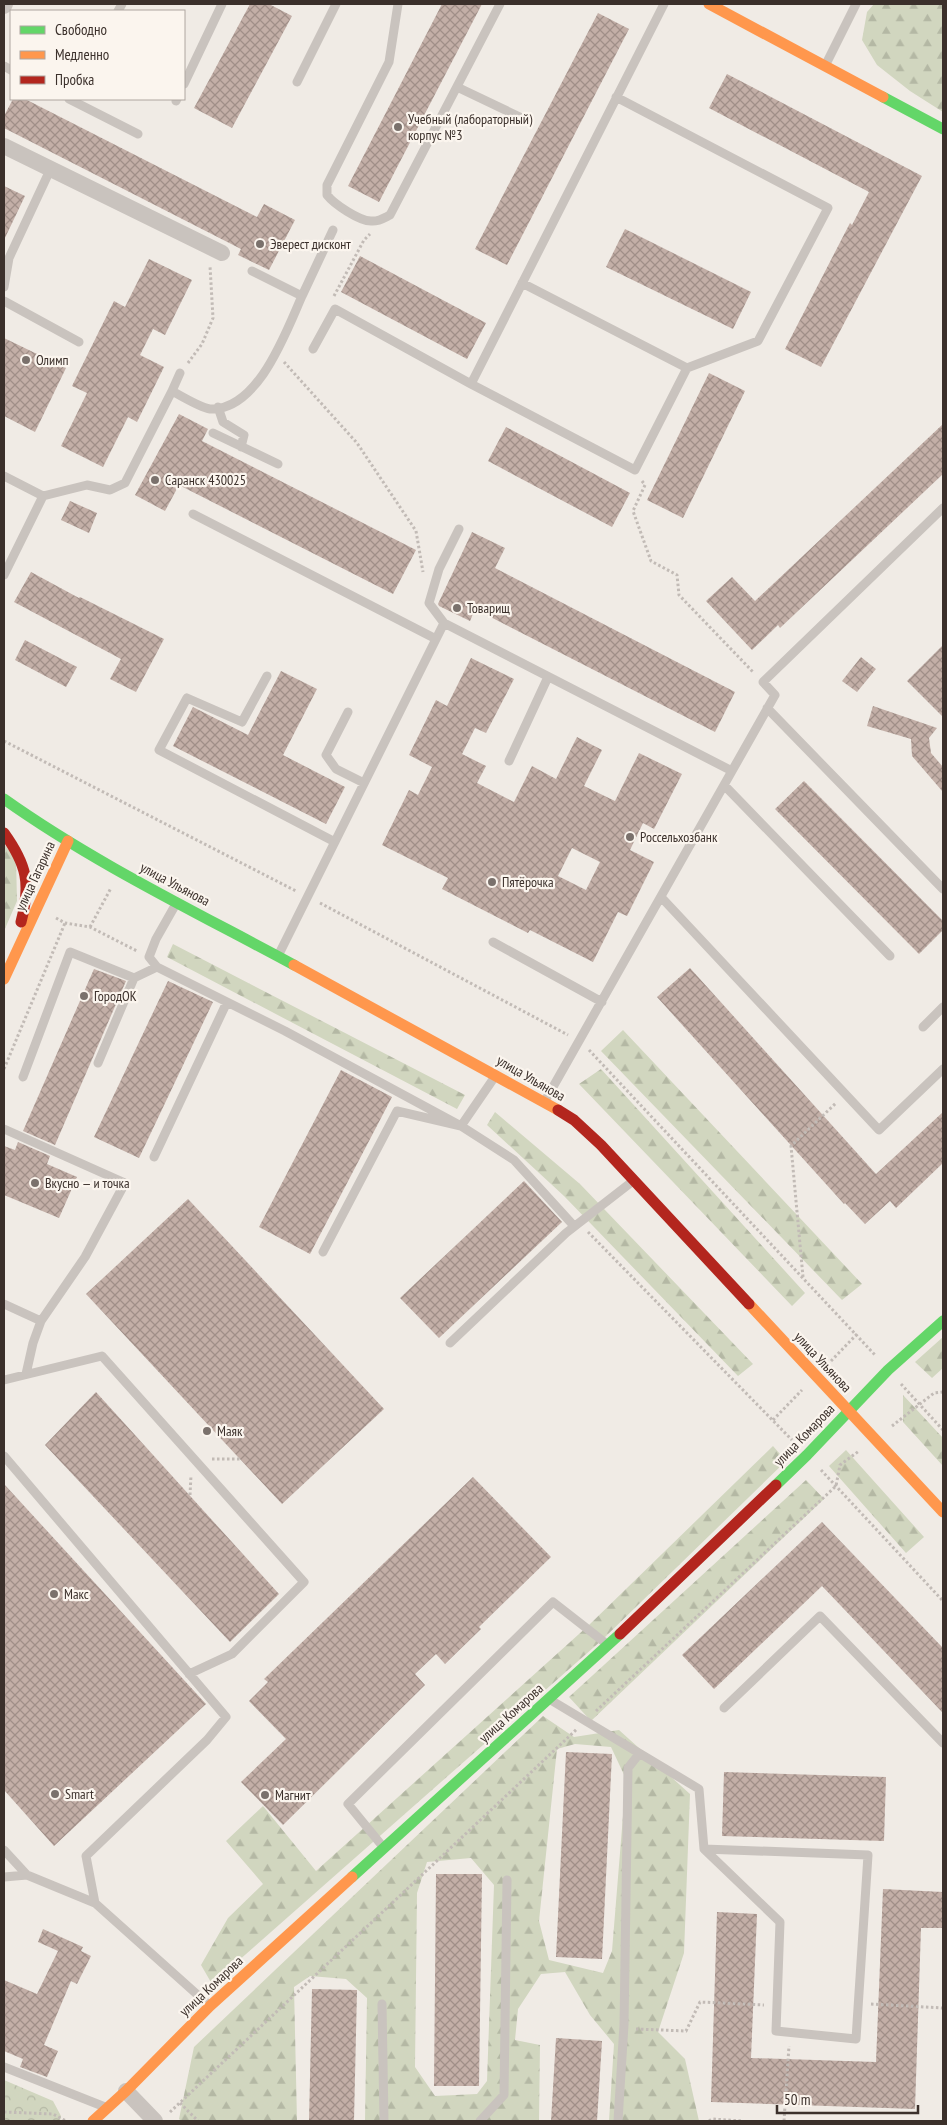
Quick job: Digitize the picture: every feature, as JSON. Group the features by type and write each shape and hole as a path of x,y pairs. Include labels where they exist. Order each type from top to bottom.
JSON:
{"street":[{"path":"709,4 943,130"},
{"path":"4,146 215,250"},
{"name":"улица Ульянова","path":"4,799 68,841 545,1101 574,1120 634,1180 943,1512"},
{"path":"4,832 16,849 26,870 27,887 23,915 9,968"},
{"name":"улица Гагарина","path":"4,979 68,841"},
{"name":"улица Комарова","path":"93,2121 126,2091 210,2006 608,1645 807,1455 888,1370 943,1321"},
{"path":"126,2091 161,2118"}],"lane":[{"path":"185,82 222,4"},
{"path":"297,82 336,4"},
{"path":"395,5 389,62 327,185 327,195 335,204 369,222 380,220 390,215 500,4"},
{"path":"471,384 664,4"},
{"path":"825,66 856,4"},
{"path":"457,86 526,120"},
{"path":"313,349 335,309 471,384 634,470 687,368 758,341 828,208 616,98"},
{"path":"71,100 138,134"},
{"path":"4,287 9,258 51,168"},
{"path":"172,391 209,409 232,405 250,392 276,352 333,230"},
{"path":"252,271 302,296"},
{"path":"522,283 687,368"},
{"path":"4,301 79,342"},
{"path":"4,476 43,496 87,484 110,490 125,483 180,373"},
{"path":"218,407 223,422 244,435 241,447"},
{"path":"213,433 278,464"},
{"path":"4,575 43,496"},
{"path":"545,1101 775,695 763,682 943,508"},
{"path":"193,514 436,639"},
{"path":"459,529 439,569 429,603 444,623 732,771"},
{"path":"278,957 444,623"},
{"path":"267,676 242,722 187,698 159,750 335,842"},
{"path":"509,761 548,677"},
{"path":"767,708 943,889"},
{"path":"348,712 326,755 336,769 364,783"},
{"path":"724,784 890,956"},
{"path":"660,897 879,1130 943,1069"},
{"path":"177,902 156,939 149,957 157,967 285,1031 461,1126 514,1160 577,1224"},
{"path":"493,942 602,1002"},
{"path":"23,1077 70,952 134,978"},
{"path":"98,1063 134,978 157,967"},
{"path":"154,1157 227,1002"},
{"path":"922,1027 943,1007"},
{"path":"461,1126 496,1075"},
{"path":"323,1252 397,1111 461,1126"},
{"path":"4,1129 125,1183 85,1256 41,1321 33,1343 26,1374"},
{"path":"450,1343 577,1224 634,1180"},
{"path":"4,1304 41,1321"},
{"path":"4,1380 102,1356 192,1459 304,1582 232,1654 188,1674"},
{"path":"4,1456 226,1717 207,1740 86,1856 95,1903"},
{"path":"384,1848 348,1804 553,1602 608,1645"},
{"path":"724,1708 820,1616 943,1743"},
{"path":"549,1699 699,1789 704,1849 780,1922 776,2031 856,2039 868,1855 704,1849"},
{"path":"618,2121 624,2029 628,1768 639,1754"},
{"path":"4,1850 27,1875 95,1903 210,2006"},
{"path":"4,1878 27,1875"},
{"path":"480,2121 504,2095 506,1880"},
{"path":"382,2004 384,2121"},
{"path":"4,2067 108,2108"}],"path":[{"path":"332,299 364,240 390,215"},
{"path":"180,373 202,344 212,318 215,250"},
{"path":"276,352 363,451 416,531 424,576"},
{"path":"634,470 645,485 633,511 651,561 677,575 680,595 763,682"},
{"path":"4,742 308,897 580,1041 943,1430"},
{"path":"4,1069 65,923 90,927 149,957"},
{"path":"803,1278 791,1146 845,1094"},
{"path":"577,1224 807,1455 943,1601"},
{"path":"161,2118 180,2103 836,1486 840,1465 934,1393 943,1392"},
{"path":"624,2029 686,2031 700,2002 777,2006"},
{"path":"858,2004 943,2008"},
{"path":"784,2121 790,2033"},
{"path":"180,2103 198,2121"},
{"path":"4,2112 53,2114 66,2121"},
{"path":"709,2121 712,2119 743,2121"}],"green space":[{"path":"874,4 943,4 943,112 910,91 877,65 862,40 867,12"},
{"path":"4,844 16,859 17,901 4,931"},
{"path":"173,944 465,1095 457,1109 167,957"},
{"path":"623,1030 862,1284 842,1300 601,1051"},
{"path":"601,1069 805,1293 792,1306 579,1084"},
{"path":"495,1112 580,1184 753,1364 738,1376 564,1196 487,1125"},
{"path":"943,1337 943,1368 932,1378 915,1362"},
{"path":"903,1395 943,1438 943,1466 903,1422"},
{"path":"773,1446 786,1461 602,1640 212,1984 201,1965 228,1918 263,1884 226,1841 263,1806 316,1871 589,1625"},
{"path":"846,1450 924,1537 906,1553 829,1466"},
{"path":"806,1480 824,1499 591,1721 569,1697"},
{"path":"543,1716 574,1737 619,1730 690,1794 684,1953 658,2032 685,2059 699,2121 609,2121 614,2044 590,2015 565,1972 541,1974 518,2009 515,2040 540,2045 539,2121 365,2121 367,1998 346,1979 310,1976 294,1987 297,2121 181,2121 179,2119 194,2047","holes":["575,1744 611,1747 626,1779 612,1951 603,1973 549,1960 539,1921 557,1749","471,1858 494,1885 487,2081 477,2094 435,2096 415,2067 417,1893 427,1862"]},
{"path":"4,2080 53,2101 61,2116 60,2121 4,2121"}],"building":[{"path":"250,4 269,4 292,16 232,128 194,108"},
{"name":"Учебный (лабораторный) корпус №3","path":"442,4 482,4 379,202 348,186"},
{"path":"598,13 629,29 507,265 475,249"},
{"path":"727,74 922,176 821,367 785,349 850,223 852,225 869,192 709,108"},
{"path":"12,100 27,100 257,217 264,204 295,220 269,270 238,255 241,249 4,128 4,116"},
{"path":"4,186 25,196 4,240"},
{"path":"625,229 751,292 733,329 606,267"},
{"path":"360,256 486,323 467,359 341,292"},
{"path":"149,259 192,280 165,335 153,329 140,355 164,367 137,422 128,417 103,467 61,446 87,393 72,386 114,301 125,307"},
{"name":"Олимп","path":"4,338 66,368 35,432 4,416"},
{"path":"709,373 745,391 683,518 647,500"},
{"path":"179,414 208,429 202,441 416,550 393,594 179,485 165,511 135,495"},
{"path":"943,424 943,474 780,628 778,625 752,650 706,601 732,577 755,601"},
{"path":"506,427 630,493 612,527 488,461"},
{"path":"70,501 97,513 89,533 61,520"},
{"path":"472,532 505,548 495,568 735,692 715,732 475,609 470,621 439,606 438,604"},
{"path":"31,572 79,598 164,639 136,692 110,679 121,659 14,602"},
{"path":"25,640 77,667 66,687 15,660"},
{"path":"943,645 943,717 907,681"},
{"path":"861,657 876,669 857,692 842,681"},
{"path":"471,658 514,679 486,733 475,728 462,754 486,766 477,783 514,802 532,766 556,779 577,737 602,750 584,786 615,801 639,753 682,774 654,829 643,823 630,850 654,862 627,916 618,912 593,962 530,930 528,933 442,889 448,878 382,845 409,790 418,795 432,767 409,755 436,700 447,706","holes":["572,848 600,862 586,890 558,876"]},
{"path":"281,671 317,689 283,755 345,787 326,824 173,746 193,707 248,735"},
{"path":"873,706 937,728 929,738 931,753 943,767 943,792 912,756 911,739 867,726"},
{"path":"804,781 943,921 943,930 919,954 775,809"},
{"path":"690,968 876,1174 943,1112 943,1163 896,1208 890,1201 865,1224 844,1204 657,997"},
{"path":"94,969 126,981 55,1145 23,1131"},
{"path":"168,981 213,1002 139,1158 94,1137"},
{"path":"341,1070 392,1097 310,1254 259,1227"},
{"path":"18,1142 50,1156 47,1164 77,1177 59,1218 4,1195 4,1146 15,1150"},
{"path":"524,1181 562,1222 439,1338 400,1298"},
{"path":"188,1199 384,1409 282,1504 86,1294"},
{"path":"96,1392 279,1594 230,1642 45,1445"},
{"path":"473,1477 551,1557 479,1627 481,1629 445,1664 436,1654 415,1674 425,1685 283,1825 241,1782 286,1739 249,1701 268,1682 264,1679"},
{"name":"Макс","path":"4,1484 206,1704 54,1846 4,1790"},
{"path":"822,1522 943,1648 943,1713 822,1586 714,1689 682,1655"},
{"path":"566,1752 612,1754 602,1959 556,1957"},
{"path":"724,1772 886,1777 884,1841 722,1836"},
{"path":"436,1874 482,1874 479,2086 434,2086"},
{"path":"883,1889 943,1892 943,1928 921,1928 915,2109 711,2102 717,1912 757,1914 751,2058 876,2062"},
{"path":"43,1929 83,1947 81,1951 91,1956 77,1984 71,1981 44,2045 58,2051 47,2077 20,2067 23,2059 4,2051 4,1980 37,1994 58,1951 38,1942"},
{"path":"312,1989 357,1990 354,2121 309,2121"},
{"path":"556,2038 602,2041 597,2121 551,2121"}],"traffic: fast":[{"path":"883,97 943,129"},
{"path":"4,799 109,866 294,965"},
{"path":"776,1485 888,1370 943,1321"},
{"path":"352,1877 620,1634"}],"traffic: slow":[{"path":"709,4 883,97"},
{"path":"4,979 68,841"},
{"path":"294,965 558,1110"},
{"path":"749,1304 943,1512"},
{"path":"93,2121 126,2091 210,2006 352,1877"}],"traffic: jam":[{"path":"4,833 18,855 25,875 26,897 21,922"},
{"path":"558,1110 574,1120 601,1145 749,1304"},
{"path":"620,1634 776,1485"}],"place":[{"name":"Учебный (лабораторный) корпус №3","path":"398,127"},
{"name":"Эверест дисконт","path":"260,244"},
{"name":"Олимп","path":"26,360"},
{"name":"Саранск 430025","path":"155,480"},
{"name":"Товарищ","path":"457,608"},
{"name":"Россельхозбанк","path":"630,837"},
{"name":"Пятёрочка","path":"492,882"},
{"name":"ГородОК","path":"84,996"},
{"name":"Вкусно — и точка","path":"35,1183"},
{"name":"Маяк","path":"207,1431"},
{"name":"Макс","path":"54,1594"},
{"name":"Smart","path":"55,1794"},
{"name":"Магнит","path":"265,1795"}]}
